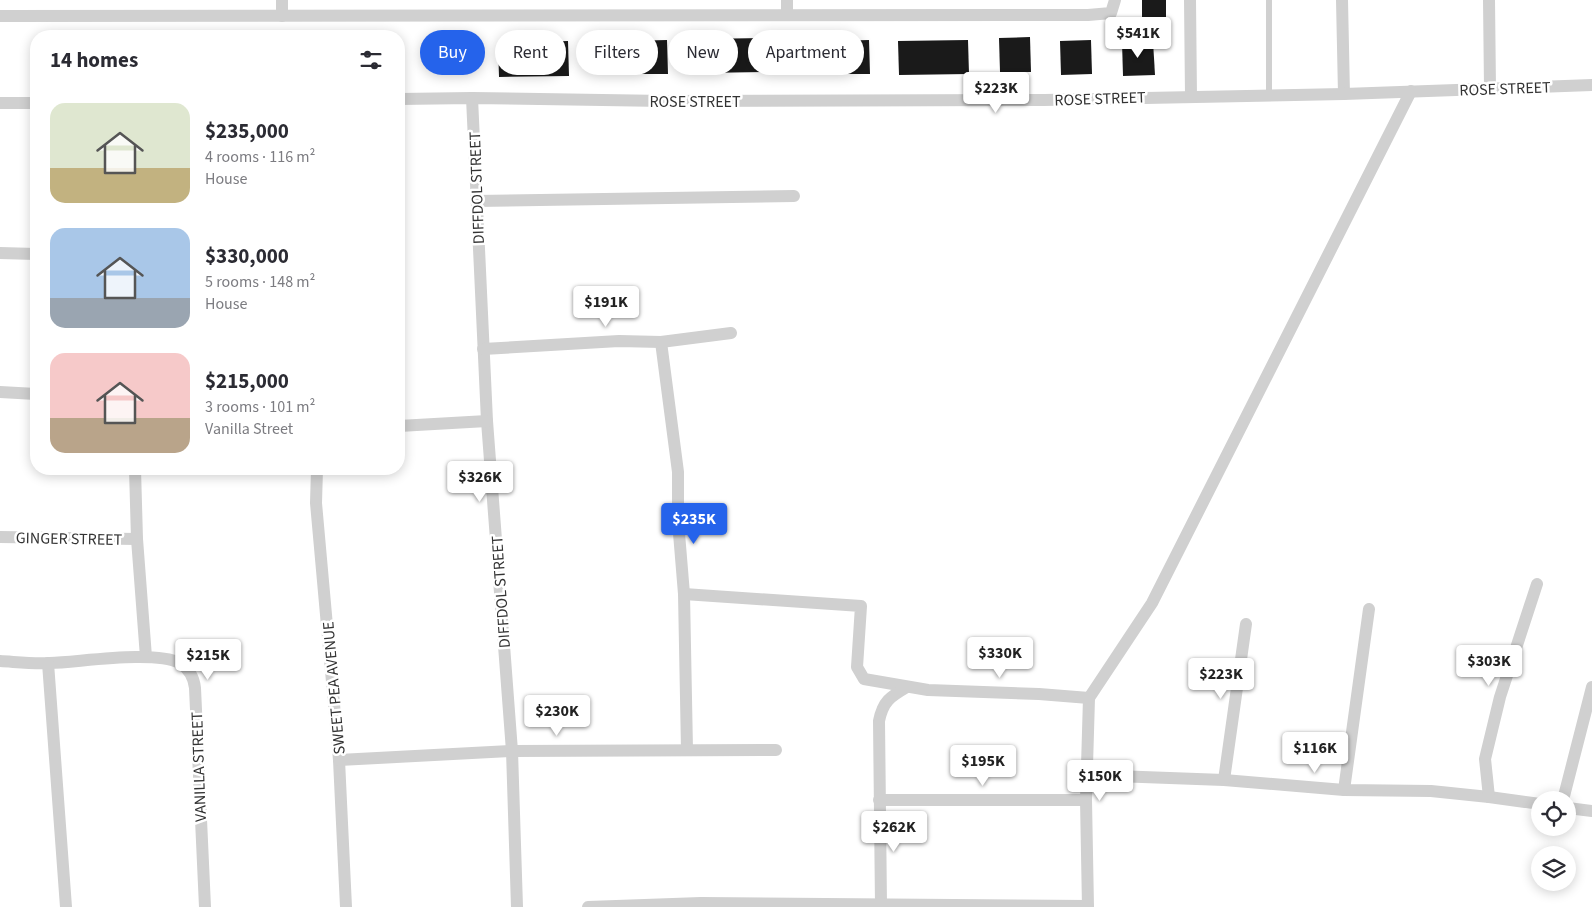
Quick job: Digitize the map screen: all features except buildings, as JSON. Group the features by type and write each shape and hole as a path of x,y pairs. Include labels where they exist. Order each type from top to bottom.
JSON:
{"street":[{"path":"282,0 282,16"},
{"path":"787,0 787,14"},
{"path":"0,16 1108,14 1113,10 1114,0"},
{"path":"1190,0 1191,96"},
{"path":"1342,0 1344,94"},
{"path":"1489,0 1490,88"},
{"name":"ROSE STREET","path":"405,99 472,98 665,102 1044,100 1344,94 1592,86"},
{"path":"588,907 701,904 1088,906 1086,800 1089,698 1152,603 1412,91"},
{"name":"DIFFDOL STREET","path":"472,98 487,421 512,751 517,907"},
{"path":"0,103 30,102"},
{"path":"476,200 794,196"},
{"path":"0,253 30,254"},
{"path":"483,349 619,340 661,342 731,333"},
{"path":"661,342 678,472 678,521 684,594 687,750"},
{"path":"0,392 30,394"},
{"path":"405,426 487,421"},
{"path":"135,475 137,539 146,657"},
{"name":"SWEET PEA AVENUE","path":"318,475 316,503 339,760 346,907"},
{"name":"GINGER STREET","path":"0,537 137,539"},
{"path":"1489,796 1485,759 1500,698 1537,584"},
{"path":"684,594 861,606 857,667 864,679 928,690 1039,694 1089,698"},
{"path":"1344,790 1369,609"},
{"path":"1224,780 1246,624"},
{"name":"VANILLA STREET","path":"0,662 48,663 146,657 169,660 180,664 190,672 194,680 205,907"},
{"path":"48,663 66,907"},
{"path":"882,905 879,721 882,708 889,698 907,687"},
{"path":"1565,791 1592,687"},
{"path":"339,760 512,751 776,750"},
{"path":"1088,775 1224,780 1344,790 1431,791 1489,796 1531,803"},
{"path":"879,800 1086,800"},
{"path":"1576,809 1592,811"}],"lane":[{"path":"1269,0 1269,95"}]}
